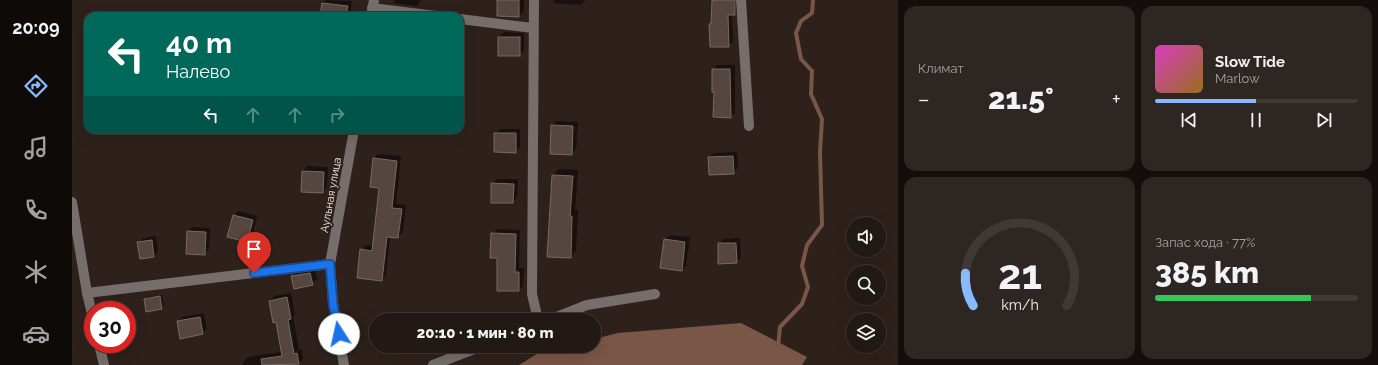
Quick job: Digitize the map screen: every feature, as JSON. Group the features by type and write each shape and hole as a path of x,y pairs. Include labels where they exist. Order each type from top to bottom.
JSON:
{"street":[{"path":"534,0 532,294 536,313"},
{"path":"741,0 749,126"},
{"path":"372,8 404,12"},
{"path":"464,19 533,28"},
{"name":"Аульная улица","path":"344,365 333,304 330,264 353,134"},
{"path":"72,202 89,301"},
{"path":"87,293 330,264"},
{"path":"567,313 587,305 655,294"},
{"path":"102,353 104,365"},
{"path":"433,365 464,353"}],"shaded area":[{"path":"741,323 807,357 802,365 519,365 538,353 601,353 601,337 618,333"}],"building":[{"path":"497,0 519,0 519,17 497,16"},
{"path":"712,0 735,0 735,15 728,15 729,47 710,47 709,24 711,24"},
{"path":"322,3 348,6 347,12 321,12"},
{"path":"498,37 520,37 520,56 498,56"},
{"path":"712,69 730,69 731,118 713,117 714,92 712,92"},
{"path":"551,125 573,126 572,155 550,154"},
{"path":"494,133 516,133 516,153 494,152"},
{"path":"733,156 734,174 709,175 708,157"},
{"path":"373,158 397,161 392,208 402,209 398,238 387,237 382,281 357,278 360,249 372,251 379,188 370,187"},
{"path":"302,171 324,172 323,193 301,192"},
{"path":"552,175 573,176 570,216 572,216 571,258 547,257"},
{"path":"491,183 514,184 513,203 491,203"},
{"path":"233,215 253,220 247,242 227,237"},
{"path":"187,231 206,232 205,255 186,254"},
{"path":"491,233 516,234 515,272 519,272 519,291 497,291 497,258 490,258"},
{"path":"664,239 685,242 682,271 660,268"},
{"path":"152,240 154,257 140,259 137,242"},
{"path":"718,243 736,243 737,263 718,264"},
{"path":"310,273 313,285 294,289 291,276"},
{"path":"160,296 162,309 146,312 144,299"},
{"path":"287,297 291,319 288,320 294,354 297,353 299,364 262,365 261,359 282,356 276,322 273,323 269,301"},
{"path":"200,317 203,334 180,339 177,321"}],"waterway":[{"path":"778,347 780,327 802,304 808,287 802,266 807,245 822,225 820,152 822,119 811,94 812,71 801,59 796,33 801,21 812,13 813,0"}],"route":[{"path":"254,273 330,264 333,304 339,334"}]}
